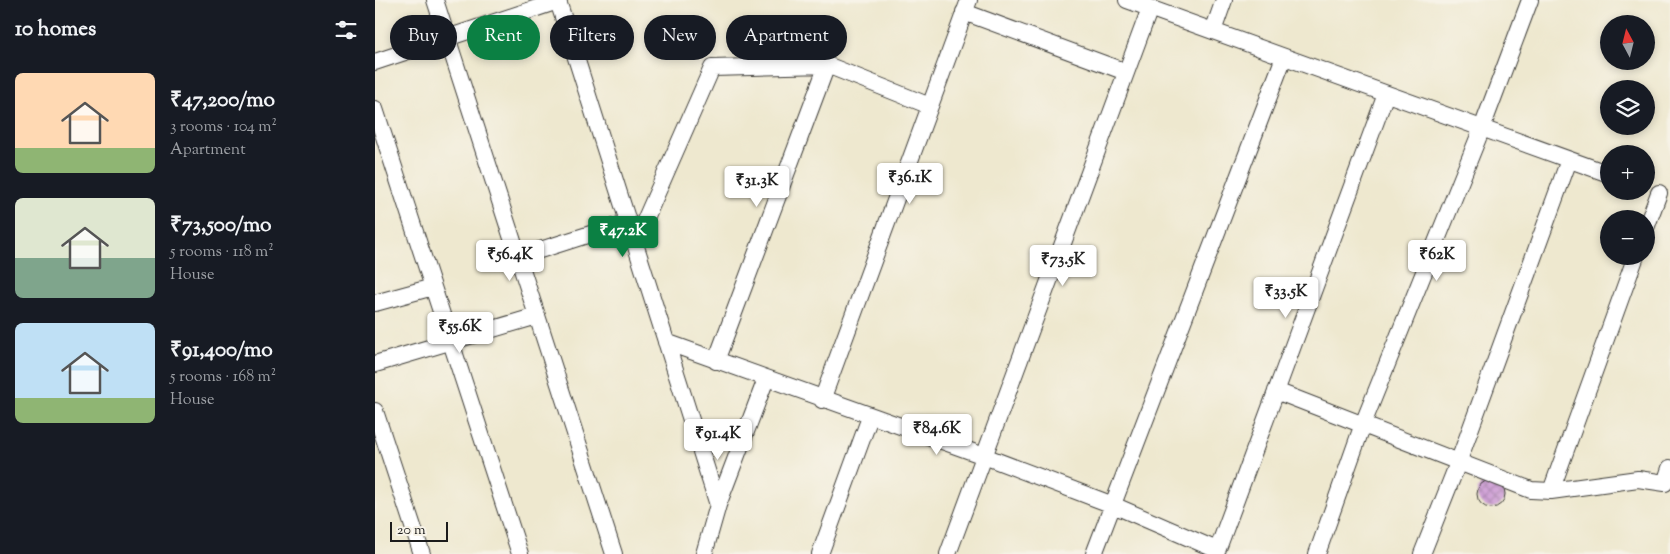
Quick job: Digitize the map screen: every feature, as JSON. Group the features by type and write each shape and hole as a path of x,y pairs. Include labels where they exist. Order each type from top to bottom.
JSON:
{"street":[{"path":"435,0 440,15"},
{"path":"1127,0 1600,171"},
{"path":"1213,31 1224,0"},
{"path":"1317,554 1363,424 1482,128 1530,0"},
{"path":"457,35 558,1 718,506"},
{"path":"822,400 966,6 1126,72"},
{"path":"948,554 1150,8"},
{"path":"375,62 390,57"},
{"path":"1094,554 1285,57"},
{"path":"454,60 614,554"},
{"path":"635,243 712,68 827,66 929,106"},
{"path":"717,361 827,66"},
{"path":"666,342 822,400 984,456 1113,505 1217,552 1386,94"},
{"path":"375,109 520,554"},
{"path":"1422,554 1458,463 1569,160"},
{"path":"1652,210 1658,192"},
{"path":"518,257 628,222"},
{"path":"1551,491 1633,265"},
{"path":"375,303 433,287"},
{"path":"375,364 537,316"},
{"path":"704,554 718,506 766,379"},
{"path":"1276,391 1531,490 1551,491 1639,479 1665,483 1670,468"},
{"path":"375,411 422,554"},
{"path":"820,554 871,416"}],"building":[{"path":"1491,480 1501,484 1505,494 1501,504 1491,508 1481,504 1477,494 1481,484"}]}
